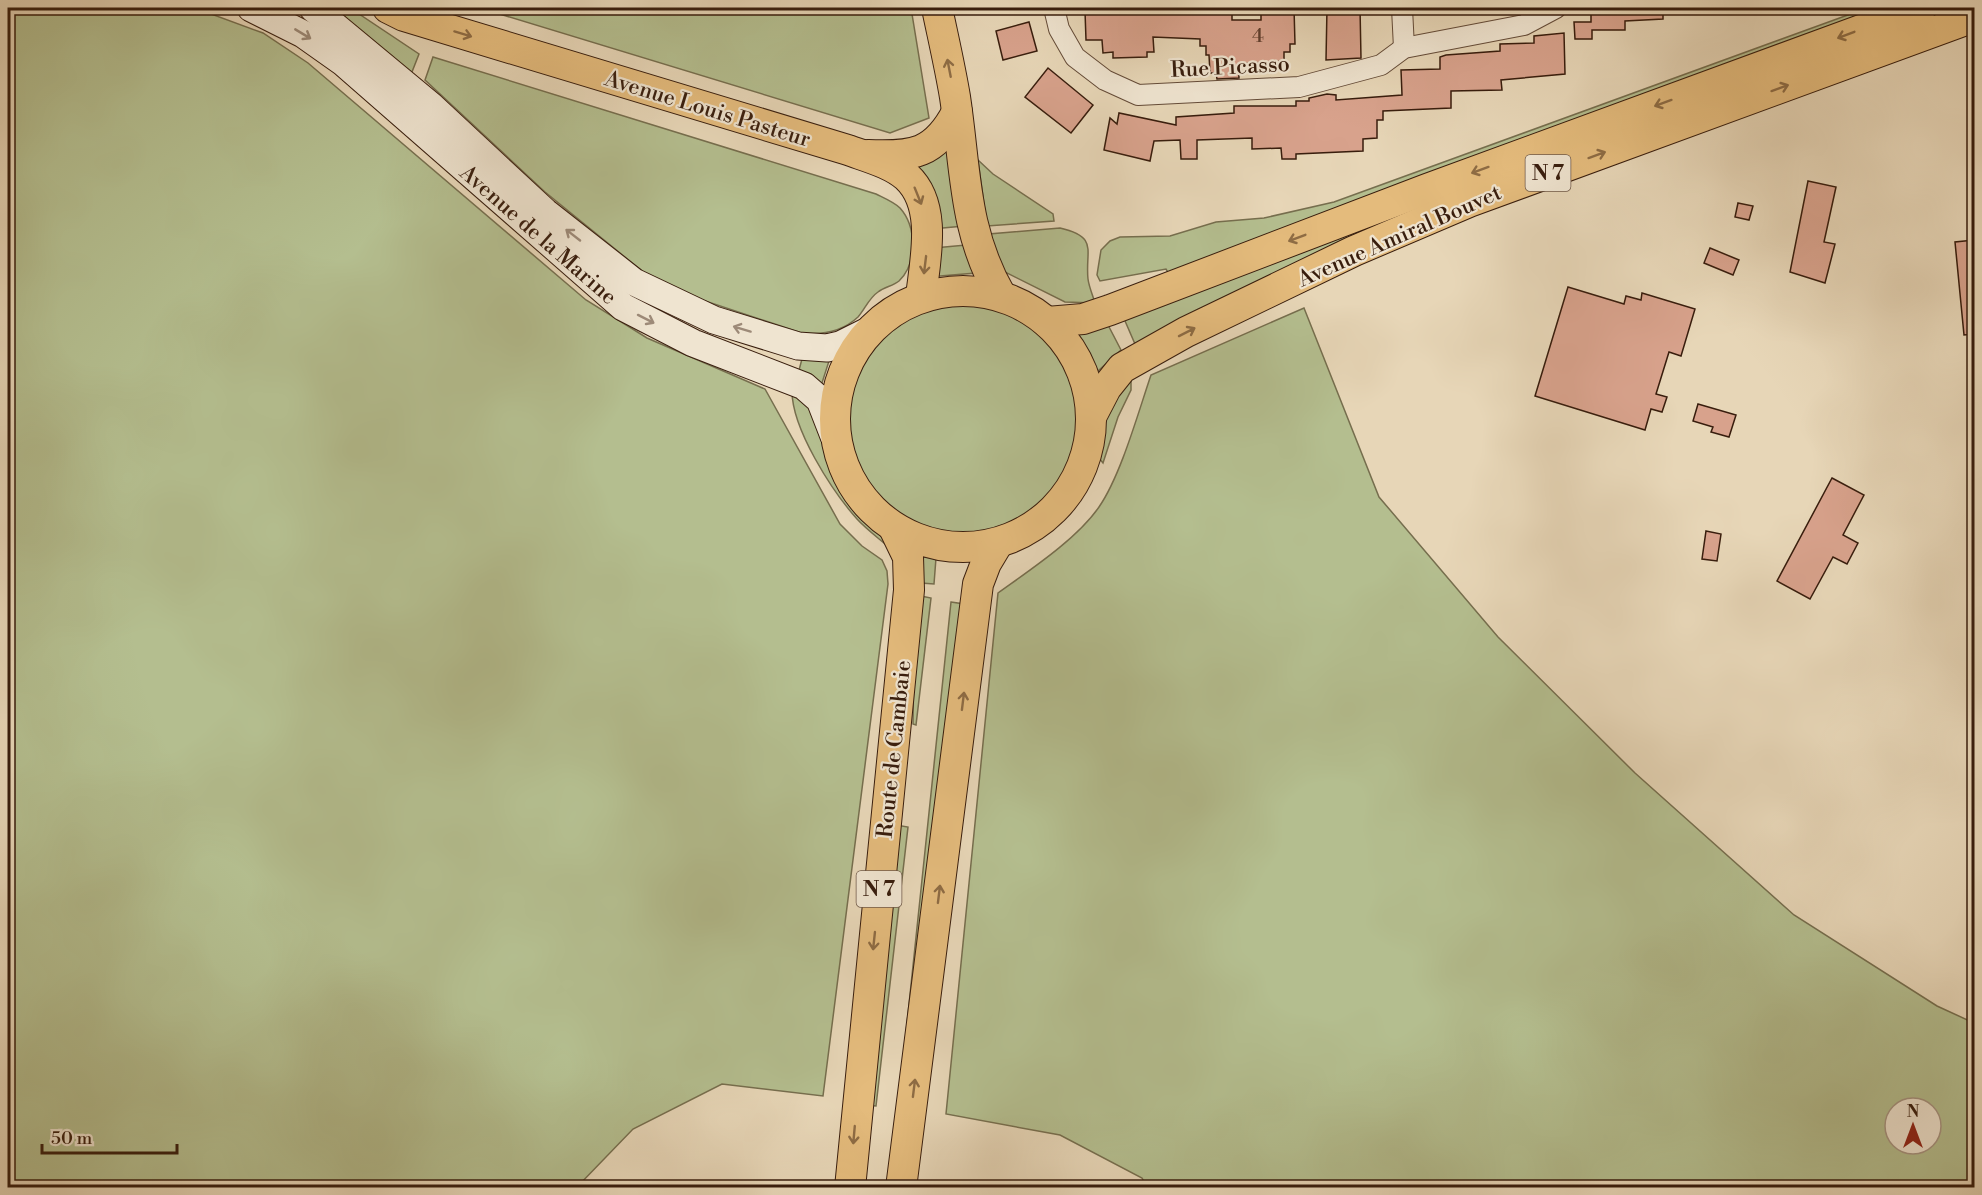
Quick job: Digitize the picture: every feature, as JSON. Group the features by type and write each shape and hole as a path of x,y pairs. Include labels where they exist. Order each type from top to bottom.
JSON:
{"main road":[{"name":"Avenue de la Marine","path":"251,8 303,34 344,63 623,307 693,343 804,386 820,400 834,435"},
{"name":"Avenue de la Marine","path":"313,8 431,106 545,212 634,282 714,320 798,346 827,348 840,345 868,331"},
{"name":"Avenue Louis Pasteur","path":"388,8 404,16 860,154 889,166 906,177 915,187 924,212 926,232 921,297"},
{"path":"937,8 957,112 972,230 984,267 1001,296"},
{"name":"Avenue Amiral Bouvet","path":"1047,322 1083,319 1110,310 1427,189 1921,8"},
{"name":"Avenue Amiral Bouvet","path":"1092,415 1106,388 1122,368 1186,332 1354,251 1469,202 1974,17"},
{"path":"860,154 902,156 924,149 946,133 957,112"},
{"path":"974,290 1001,296 1026,306 1047,322 1062,337 1084,373 1092,415 1089,445 1079,474 1059,504 1031,528 998,543 973,547 948,547 920,540 894,528 865,504 844,472 834,435 835,398 843,370 868,331 892,310 921,297 947,291 974,290"},
{"name":"Route de Cambaie","path":"850,1188 909,591 908,557 894,528"},
{"path":"901,1188 976,597 986,563 998,543"}],"street":[{"name":"Rue Picasso","path":"1054,8 1059,29 1075,57 1105,80 1138,95 1299,87 1382,65 1404,48"},
{"path":"1402,8 1404,48 1524,25 1556,8"}],"green space":[{"path":"8,8 195,8 263,33 308,63 586,300 647,338 765,389 840,524 862,546 882,560 887,571 888,584 823,1096 722,1084 633,1129 577,1187 8,1187"},
{"path":"328,8 350,8 419,54 410,77"},
{"path":"480,8 911,8 929,118 890,133"},
{"path":"1867,8 1894,8 1169,274 1166,269 1100,281 1097,275 1101,250 1110,241 1120,237 1170,236 1216,222 1264,218 1334,202"},
{"path":"1938,8 1964,8 1135,344 1122,314 1407,202"},
{"path":"433,57 876,194 898,206 910,225 912,255 905,274 899,281 875,294 852,322 824,333 802,333 684,294 647,275 545,192 425,80"},
{"path":"948,144 964,226 932,229 913,165"},
{"path":"978,160 993,174 1053,214 1054,221 987,226"},
{"path":"1060,228 1085,240 1088,252 1088,279 1095,303 1065,302 997,268 989,234"},
{"path":"966,245 976,273 928,277 934,248"},
{"path":"961,298 1006,307 1027,318 1045,333 1060,351 1071,372 1080,417 1071,462 1060,483 1045,501 1027,516 1006,527 961,536 916,527 895,516 877,501 862,483 851,462 842,417 851,372 862,351 877,333 895,318 916,307"},
{"path":"1304,308 1379,497 1498,637 1635,773 1794,915 1937,1006 1974,1023 1974,1187 1147,1187 1142,1178 1060,1135 946,1114 998,593 1066,542 1090,519 1115,478 1151,375"},
{"path":"1107,323 1121,350 1098,371 1076,329"},
{"path":"803,355 830,358 821,386 798,374"},
{"path":"1131,372 1131,390 1118,417 1103,463 1099,458 1105,430 1106,401"},
{"path":"792,391 804,401 818,424 840,488 852,505 882,533 892,550 857,519 825,476 799,423"},
{"path":"923,557 936,558 934,584 921,583"},
{"path":"921,596 931,598 916,725 913,724 914,654"},
{"path":"951,602 964,604 899,1100"},
{"path":"896,825 908,827 876,1106 864,1105"}],"building":[{"path":"1232,8 1232,20 1261,20 1261,8 1294,8 1295,44 1290,44 1290,52 1284,52 1284,61 1238,64 1239,78 1217,79 1216,73 1210,73 1209,55 1206,55 1206,46 1200,46 1200,39 1153,37 1154,52 1147,52 1147,57 1113,58 1113,52 1103,53 1102,40 1086,40 1085,11"},
{"path":"1327,8 1360,8 1361,58 1326,60"},
{"path":"1607,8 1663,8 1663,19 1625,21 1625,30 1592,30 1592,39 1575,39 1574,22 1591,22 1591,14 1607,13"},
{"path":"1029,22 1037,51 1003,60 996,31"},
{"path":"1564,33 1565,74 1501,80 1502,90 1451,91 1451,108 1383,111 1383,120 1377,120 1377,138 1363,139 1363,151 1296,154 1296,159 1282,159 1281,148 1252,149 1252,138 1197,140 1197,159 1181,159 1180,140 1154,141 1150,161 1104,150 1110,118 1117,124 1119,113 1176,125 1176,117 1234,113 1234,106 1296,106 1296,101 1309,101 1309,98 1327,94 1336,95 1336,100 1402,95 1401,70 1440,69 1440,57 1446,55 1500,51 1500,44 1534,43 1534,36"},
{"path":"1048,68 1093,105 1071,133 1025,97"},
{"path":"1808,181 1836,187 1824,242 1835,244 1825,283 1790,272"},
{"path":"1738,203 1753,206 1749,220 1735,217"},
{"path":"1974,240 1974,334 1964,335 1955,242"},
{"path":"1710,248 1739,260 1733,275 1704,263"},
{"path":"1568,287 1624,304 1626,296 1641,300 1642,293 1695,309 1681,356 1669,352 1656,394 1667,397 1662,412 1651,409 1645,430 1535,396"},
{"path":"1698,404 1736,415 1729,437 1711,432 1713,427 1693,421"},
{"path":"1832,478 1864,495 1843,535 1858,543 1847,564 1833,557 1810,599 1777,581"},
{"path":"1706,531 1721,534 1717,561 1702,559"}]}
